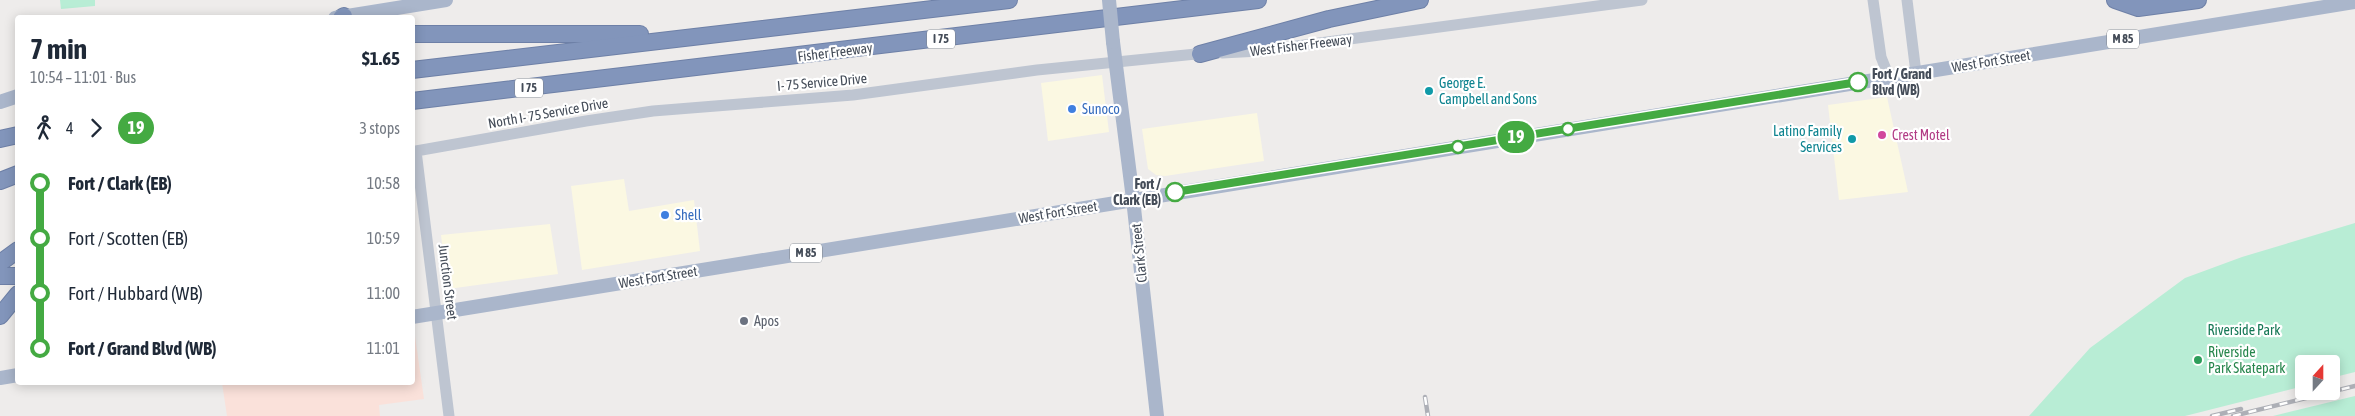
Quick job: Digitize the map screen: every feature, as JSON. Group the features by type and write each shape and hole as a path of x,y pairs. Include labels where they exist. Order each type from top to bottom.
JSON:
{"highway":[{"name":"I 75","path":"415,70 1009,0"},
{"name":"Fisher Freeway","path":"415,101 1258,0"},
{"path":"1200,54 1329,19 1420,0"},
{"path":"2115,0 2138,8 2198,0"},
{"path":"415,34 710,34"},
{"path":"0,139 15,136"},
{"path":"0,173 15,169"},
{"path":"0,181 15,175"},
{"path":"15,253 1,266 15,274"},
{"path":"0,316 15,298"}],"main road":[{"path":"348,15 398,3 446,0"},
{"name":"Clark Street","path":"1108,0 1133,199 1157,416"},
{"name":"West Fort Street","path":"415,317 2355,2"},
{"path":"0,102 15,97"},
{"path":"0,378 15,376"}],"street":[{"name":"West Fisher Freeway","path":"959,79 1116,61 1260,51 1642,0"},
{"path":"1873,0 1881,56 1889,77"},
{"path":"1899,0 1902,25 1912,50"},
{"path":"1907,0 1916,73"},
{"name":"I- 75 Service Drive","path":"686,108 853,95 959,79"},
{"name":"North I- 75 Service Drive","path":"416,151 586,120 686,108"},
{"name":"Junction Street","path":"416,151 449,416"}],"shaded area":[{"path":"1102,75 1109,132 1048,141 1041,83"},
{"path":"1887,97 1908,192 1839,200 1828,105"},
{"path":"1257,113 1264,161 1165,176 1156,175 1148,169 1142,129"},
{"path":"624,179 629,211 694,200 700,251 582,270 571,186"},
{"path":"550,224 558,274 448,289 441,235"},
{"path":"415,336 424,399 379,405 380,416 227,416 222,385 415,385"}],"green space":[{"path":"60,0 95,0 95,6 61,9"},
{"name":"Riverside Park","path":"2355,223 2355,372 2340,376 2340,355 2295,355 2295,388 2185,416 2029,416 2090,348 2185,278 2242,257"},
{"path":"2355,396 2355,416 2273,416 2340,400"}],"railway":[{"path":"2233,416 2355,386"},
{"path":"1425,397 1428,416"},
{"path":"2212,416 2241,409"}],"bus line":[{"name":"19","path":"1175,192 1858,82"}],"place":[{"name":"Fort / Grand Blvd (WB)","path":"1858,82"},
{"name":"George E. Campbell and Sons","path":"1429,91"},
{"name":"Sunoco","path":"1072,109"},
{"name":"Crest Motel","path":"1882,135"},
{"name":"Latino Family Services","path":"1852,139"},
{"name":"Fort / Clark (EB)","path":"1175,192"},
{"name":"Shell","path":"665,215"},
{"name":"Apos","path":"744,321"},
{"name":"Riverside Park Skatepark","path":"2198,360"}]}
